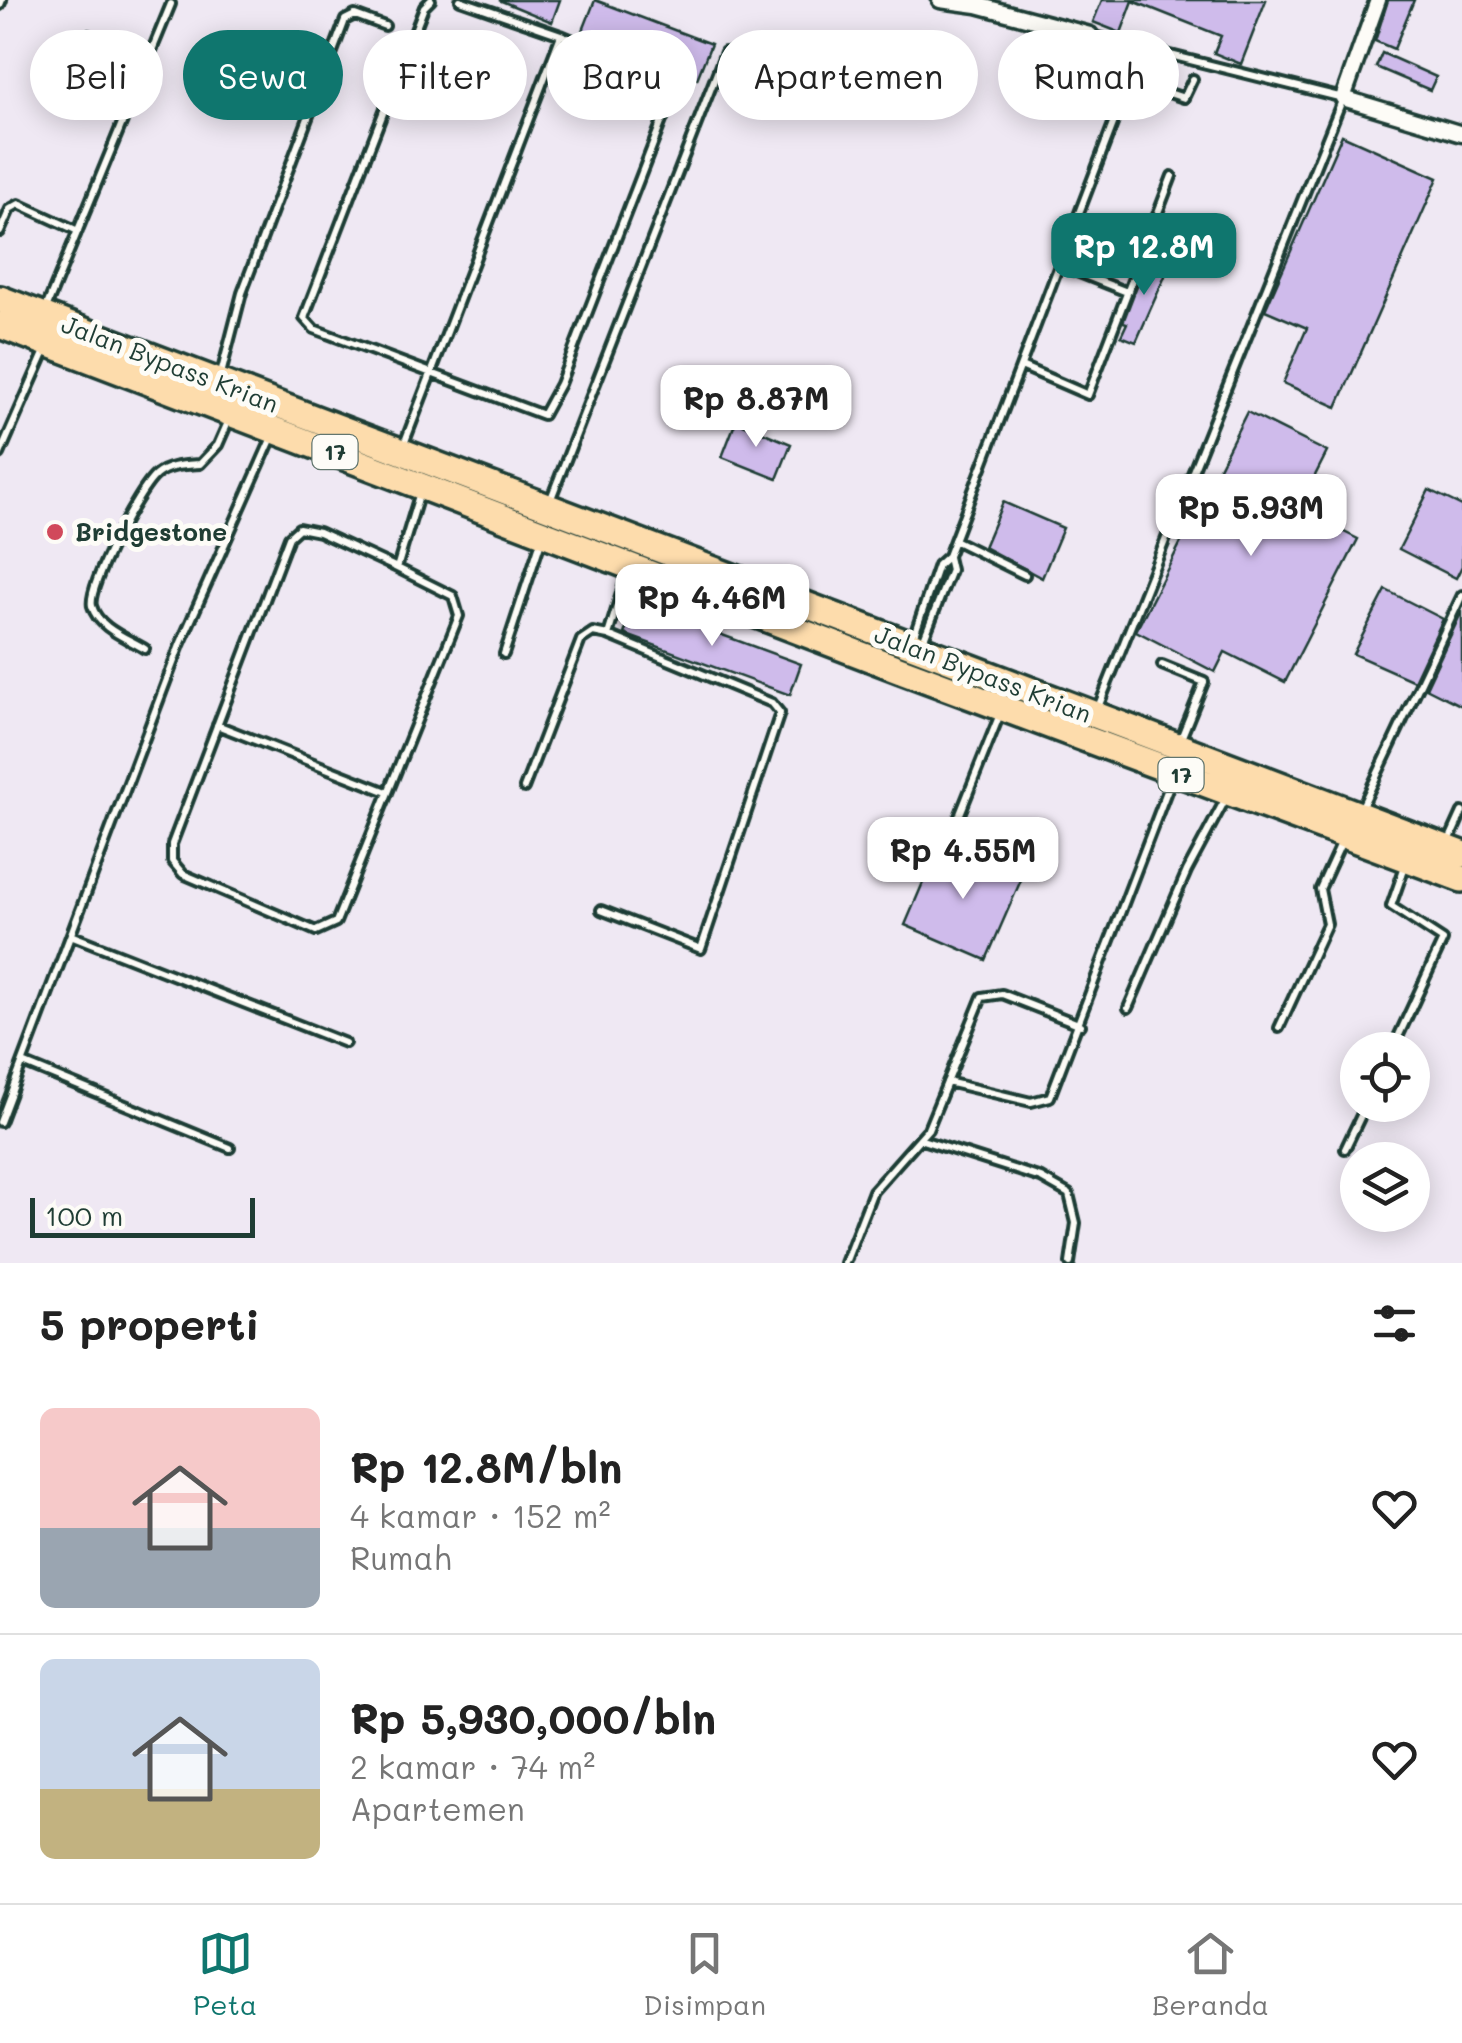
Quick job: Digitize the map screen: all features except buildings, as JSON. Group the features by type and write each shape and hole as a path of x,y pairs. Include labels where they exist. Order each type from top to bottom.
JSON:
{"highway":[{"name":"Jalan Bypass Krian","path":"0,298 400,454 546,520 911,660 1003,708 1176,759 1351,825 1409,860 1462,879"},
{"name":"Jalan Bypass Krian","path":"0,324 422,487 546,520 630,565 911,660 1094,716 1176,759 1228,792 1454,852"}],"street":[{"path":"940,0 977,5 1071,30"},
{"path":"1378,0 1343,98 1462,134"}],"lane":[{"path":"431,0 424,7 304,318 314,328 430,369 538,416 548,412 660,120"},
{"path":"460,0 547,30"},
{"path":"161,30 171,4"},
{"path":"219,381 242,294 345,20 354,15 384,26"},
{"path":"1094,716 1343,98 1179,57"},
{"path":"400,454 547,71"},
{"path":"504,654 546,520 717,73"},
{"path":"1179,96 1184,98 1193,80"},
{"path":"43,316 124,120"},
{"path":"911,660 938,565 948,556 1115,120"},
{"path":"1021,366 1088,394 1172,176"},
{"path":"0,232 10,208 19,204 78,231"},
{"path":"1060,264 1127,292"},
{"path":"0,454 48,344"},
{"path":"145,649 102,623 93,608 92,588 148,483 171,467 200,464 218,444 233,412"},
{"path":"0,1122 180,644 276,429"},
{"path":"398,568 422,487"},
{"path":"295,531 319,532 398,568 453,596 459,616 340,914 330,927 316,931 183,874 172,861 172,844 280,556 295,531"},
{"path":"954,540 1025,575"},
{"path":"911,660 951,570 948,556"},
{"path":"608,635 630,565"},
{"path":"1278,1028 1327,924 1320,890 1462,596"},
{"path":"524,788 581,640 592,632 608,635 772,702 780,713 701,949 601,910"},
{"path":"947,1082 1044,1102 1050,1097 1081,1025 1204,682 1162,665"},
{"path":"952,834 1003,708"},
{"path":"217,725 387,792"},
{"path":"1128,1008 1188,871 1228,792"},
{"path":"1454,852 1462,812"},
{"path":"1400,1032 1443,940 1390,906 1409,860"},
{"path":"73,936 346,1043"},
{"path":"845,1263 873,1191 928,1129 982,997 1002,994 1081,1025"},
{"path":"23,1063 230,1148"},
{"path":"920,1139 1041,1178 1069,1194 1076,1223 1070,1263"}],"place":[{"name":"Bridgestone","path":"55,532"}]}
